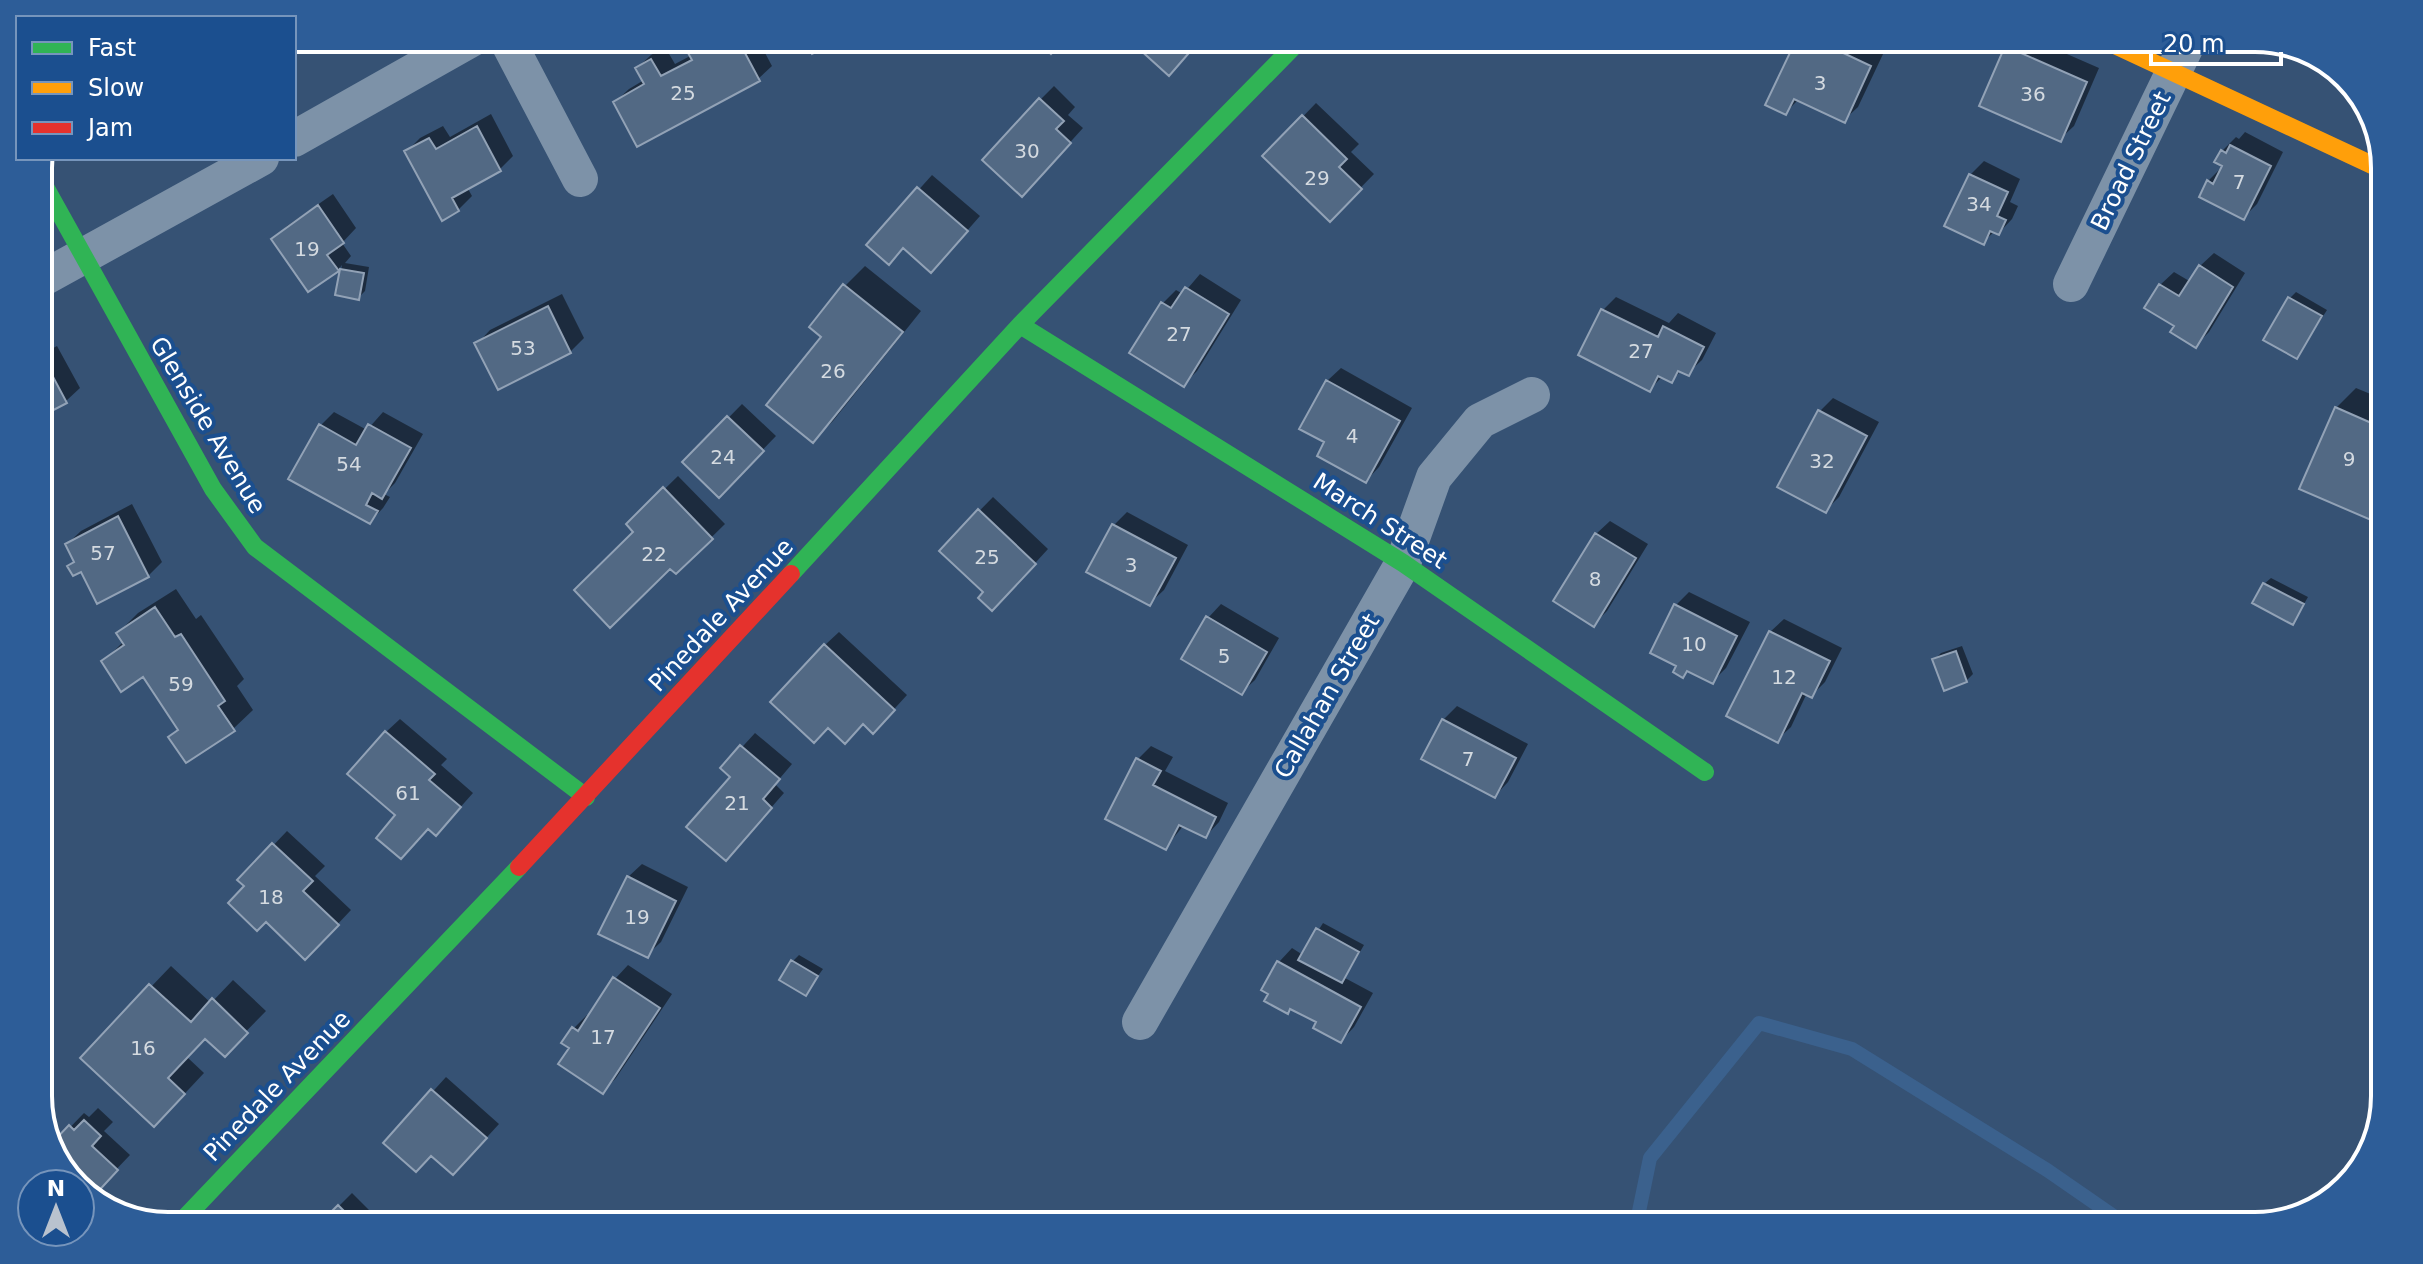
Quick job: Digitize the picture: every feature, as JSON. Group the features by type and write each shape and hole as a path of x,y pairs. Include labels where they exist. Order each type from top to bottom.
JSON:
{"street":[{"path":"296,138 448,52"},
{"path":"513,52 580,179"},
{"name":"Pinedale Avenue","path":"190,1212 586,797 1020,325 1288,52"},
{"path":"2130,52 2371,164"},
{"name":"Broad Street","path":"2071,284 2183,52"},
{"path":"52,274 257,160"},
{"name":"Glenside Avenue","path":"52,200 213,489 255,547 586,797"},
{"name":"March Street","path":"1020,325 1403,563 1705,772"},
{"name":"Callahan Street","path":"1140,1022 1403,563 1434,477 1480,421 1532,395"}],"building":[{"path":"744,52 760,81 637,147 613,102 644,84 635,68 651,59 661,76 692,60 688,53"},
{"path":"1142,52 1190,52 1169,76"},
{"path":"1790,52 1841,52 1871,66 1845,123 1794,99 1786,115 1765,105"},
{"path":"2002,52 2019,52 2087,82 2061,142 1979,106"},
{"path":"1039,98 1064,121 1056,129 1071,143 1022,197 982,160"},
{"path":"1302,115 1347,159 1339,167 1362,189 1330,222 1262,156"},
{"path":"477,126 501,171 452,198 459,211 442,221 404,151 429,138 436,149"},
{"path":"2230,145 2271,166 2244,220 2199,197 2207,180 2213,184 2222,166 2214,162 2221,150 2226,153"},
{"path":"1969,174 2008,192 1997,216 2006,220 1999,235 1990,231 1984,245 1944,226"},
{"path":"917,187 968,231 931,273 903,248 889,265 866,245"},
{"path":"318,205 344,243 327,255 339,271 308,292 271,239"},
{"path":"2199,265 2233,287 2196,348 2170,332 2174,326 2144,308 2159,284 2179,296"},
{"path":"340,269 364,273 359,300 335,295"},
{"path":"843,284 903,332 813,443 766,405 821,337 809,327"},
{"path":"1185,287 1229,314 1184,387 1129,353 1161,302 1171,308"},
{"path":"2288,297 2322,316 2297,359 2263,340"},
{"path":"548,306 571,353 498,390 474,343"},
{"path":"1601,309 1658,337 1663,326 1704,347 1689,376 1678,371 1672,383 1658,376 1650,392 1578,355"},
{"path":"52,375 67,403 52,411"},
{"path":"1326,380 1400,421 1366,483 1317,456 1324,442 1299,429"},
{"path":"2335,407 2371,423 2371,520 2299,489"},
{"path":"1818,410 1867,436 1826,513 1777,487"},
{"path":"727,416 764,451 719,498 682,462"},
{"path":"319,424 356,445 368,424 411,448 382,499 372,493 366,505 378,511 370,524 288,479"},
{"path":"663,487 713,539 676,574 670,569 610,628 574,590 633,532 626,524"},
{"path":"978,509 1036,564 992,611 978,598 983,592 939,551"},
{"path":"118,516 149,577 97,604 81,572 73,576 67,566 74,562 65,544"},
{"path":"1112,524 1176,558 1150,606 1086,572"},
{"path":"1595,533 1636,558 1594,627 1553,601"},
{"path":"2263,583 2304,604 2293,625 2252,603"},
{"path":"1674,604 1737,636 1713,684 1687,671 1683,678 1673,672 1676,666 1650,653"},
{"path":"155,607 175,637 181,634 225,701 218,706 235,731 186,763 168,737 178,730 143,677 121,692 101,661 124,645 116,633"},
{"path":"1206,616 1267,652 1242,695 1181,659"},
{"path":"1769,631 1830,661 1812,698 1802,693 1778,743 1726,716"},
{"path":"824,644 895,710 873,734 863,724 845,744 828,728 814,743 770,702"},
{"path":"1956,651 1967,682 1944,691 1932,659"},
{"path":"1442,719 1516,758 1495,798 1421,759"},
{"path":"385,731 435,774 429,780 461,807 436,836 428,829 401,859 376,838 395,815 347,774"},
{"path":"740,745 780,779 763,799 772,808 726,861 686,827 730,777 720,768"},
{"path":"1136,758 1161,771 1153,785 1216,817 1206,838 1179,825 1166,850 1105,819"},
{"path":"272,843 313,881 303,891 339,925 305,960 266,922 257,931 228,903 244,886 237,880"},
{"path":"627,876 676,901 648,958 598,934"},
{"path":"1316,928 1359,952 1342,983 1298,960"},
{"path":"791,960 818,976 806,996 779,980"},
{"path":"1277,961 1361,1007 1341,1043 1313,1028 1316,1022 1290,1009 1288,1014 1264,1001 1268,994 1261,990"},
{"path":"613,977 660,1008 603,1094 558,1064 569,1048 561,1043 572,1027 578,1031"},
{"path":"149,984 191,1022 212,998 248,1033 225,1057 205,1039 168,1078 185,1094 154,1127 80,1058"},
{"path":"431,1089 487,1138 453,1175 431,1156 416,1172 383,1143"},
{"path":"84,1120 101,1136 92,1146 118,1170 100,1189 96,1186 96,1168 78,1168 64,1147 59,1135 69,1125 74,1130"},
{"path":"338,1205 345,1212 331,1212"}],"waterway":[{"path":"1639,1212 1650,1158 1759,1023 1852,1049 2047,1170 2108,1212"}],"traffic: fast":[{"path":"791,574 1020,325 1288,52"},
{"path":"52,199 213,489 255,547 586,797"},
{"path":"1020,325 1403,563 1705,772"},
{"path":"190,1212 519,867"}],"traffic: slow":[{"path":"2130,52 2371,164"}],"traffic: jam":[{"path":"519,867 791,574"}]}
